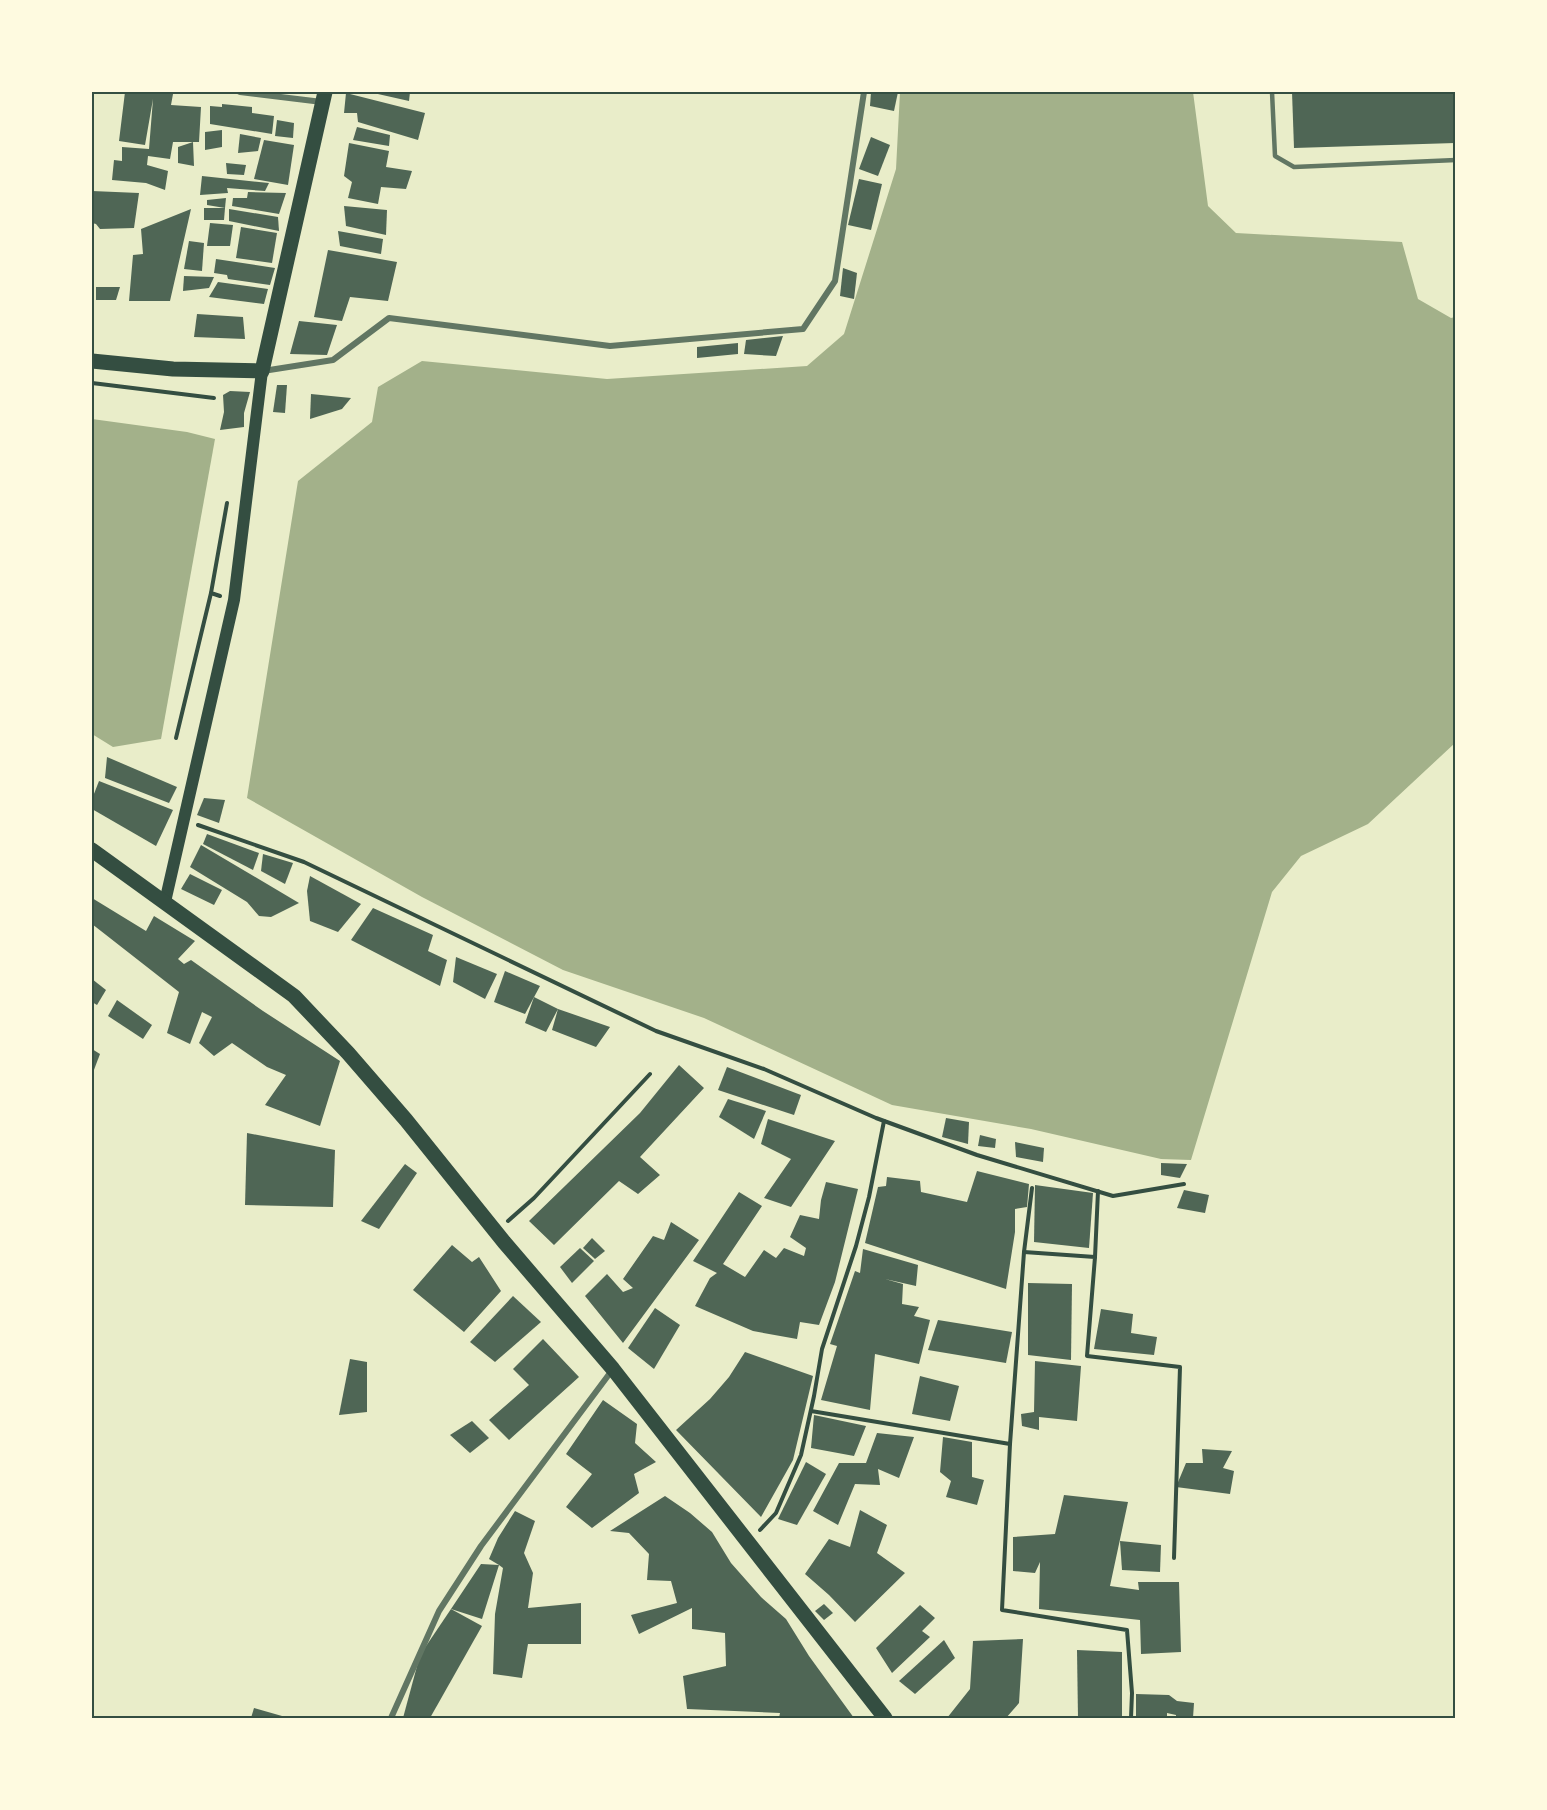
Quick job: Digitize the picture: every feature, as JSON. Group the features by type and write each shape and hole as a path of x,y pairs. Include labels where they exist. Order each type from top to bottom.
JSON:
{"main road":[{"path":"165,902 234,600 262,371 325,97"},
{"path":"92,361 173,369 262,371"},
{"path":"92,850 294,996 348,1053 613,1369 885,1719"}],"street":[{"path":"240,92 325,97"},
{"path":"262,371 333,360 389,318 610,346 803,329 835,281 864,92"},
{"path":"391,1719 439,1611 481,1546 613,1369"}],"lane":[{"path":"1272,92 1275,156 1294,167 1455,160"}],"path":[{"path":"92,383 214,398"},
{"path":"176,738 211,593 227,503"},
{"path":"211,593 234,600"},
{"path":"183,820 304,862 656,1031 764,1069 884,1121 977,1155 1113,1196 1184,1184"},
{"path":"496,1232 542,1191 650,1074"},
{"path":"748,1543 776,1513 801,1455 822,1348 856,1246 869,1197 884,1121"},
{"path":"1032,1188 1024,1252 1010,1444 1002,1610 1126,1630 1132,1693 1131,1719"},
{"path":"1098,1191 1087,1356 1180,1367 1174,1558"},
{"path":"1024,1252 1095,1257"},
{"path":"811,1411 1010,1444"}],"shaded area":[{"path":"900,92 1193,92 1208,206 1236,233 1402,242 1418,299 1451,318 1455,317 1455,743 1368,824 1301,856 1272,892 1191,1160 1161,1159 1031,1129 892,1105 704,1018 563,970 422,897 247,798 298,481 372,422 378,387 422,361 607,379 807,366 844,334 896,169"},
{"path":"92,419 187,432 215,439 161,739 113,747 92,734"}],"building":[{"path":"125,92 173,94 171,105 201,107 199,142 173,142 170,159 148,156 147,165 168,171 165,190 146,183 112,180 114,160 122,161 122,147 149,149 153,99 145,145 119,141"},
{"path":"369,92 410,92 409,101"},
{"path":"871,92 898,92 894,111 870,106"},
{"path":"1292,92 1455,92 1455,143 1294,148"},
{"path":"346,93 425,113 418,140 358,122 357,113 344,113"},
{"path":"222,104 252,107 252,113 274,116 272,134 210,124 210,106 222,107"},
{"path":"277,120 294,123 293,138 275,136"},
{"path":"357,127 390,135 389,146 353,140"},
{"path":"222,130 222,147 205,150 205,132"},
{"path":"240,134 261,138 258,151 238,153"},
{"path":"871,137 890,145 878,176 859,169"},
{"path":"264,140 294,145 288,185 254,179"},
{"path":"193,142 194,166 178,163 178,147"},
{"path":"349,143 389,151 386,167 412,171 406,189 381,187 378,204 348,198 352,182 344,176"},
{"path":"226,163 246,165 244,175 227,174"},
{"path":"202,176 269,183 265,191 227,188 228,193 200,195"},
{"path":"859,179 882,184 871,230 848,225"},
{"path":"92,191 139,193 134,228 100,229 92,223"},
{"path":"248,192 286,193 279,214 232,206 233,198 247,198"},
{"path":"226,198 225,208 207,205 207,200"},
{"path":"344,206 387,210 386,235 346,226"},
{"path":"204,208 225,208 224,220 204,220"},
{"path":"191,209 170,301 129,301 133,255 143,254 141,229"},
{"path":"229,209 278,217 279,231 229,221"},
{"path":"210,223 233,225 230,246 207,246"},
{"path":"241,227 277,233 272,263 236,258"},
{"path":"338,231 383,239 381,254 340,246"},
{"path":"189,241 204,243 202,271 184,269"},
{"path":"328,250 397,262 388,301 350,297 342,321 314,317"},
{"path":"216,259 275,268 270,285 228,279 227,275 214,273"},
{"path":"843,268 857,273 854,299 840,296"},
{"path":"184,276 214,277 209,288 183,291"},
{"path":"218,282 268,289 264,304 209,297"},
{"path":"96,287 120,287 116,300 96,300"},
{"path":"197,314 243,317 245,339 194,337"},
{"path":"299,321 337,325 327,355 290,354"},
{"path":"783,336 776,356 744,354 746,340"},
{"path":"738,343 738,354 697,358 697,347"},
{"path":"277,385 287,385 285,413 273,412"},
{"path":"230,391 250,392 244,413 244,427 220,430 224,412 223,395"},
{"path":"311,394 351,398 342,409 310,419"},
{"path":"107,757 177,787 169,803 105,778"},
{"path":"99,781 173,810 156,846 92,809 92,799"},
{"path":"204,798 225,800 219,823 197,815"},
{"path":"207,834 259,853 253,870 203,844"},
{"path":"201,845 299,903 271,917 259,916 247,902 190,867"},
{"path":"263,854 293,863 285,884 261,871"},
{"path":"190,874 222,890 214,905 181,889"},
{"path":"310,876 361,904 338,932 310,921 307,891"},
{"path":"92,898 146,931 154,916 195,941 178,959 184,964 191,960 263,1011 340,1061 320,1126 265,1105 286,1075 267,1067 232,1043 214,1056 199,1043 212,1017 202,1012 190,1044 167,1033 179,992 92,924"},
{"path":"373,908 433,935 428,951 447,960 440,986 351,940"},
{"path":"456,957 497,974 485,999 453,982"},
{"path":"505,971 540,986 525,1014 494,1002"},
{"path":"92,979 106,990 97,1005 92,1002"},
{"path":"534,997 558,1009 546,1032 525,1023"},
{"path":"117,1000 152,1025 143,1039 108,1016"},
{"path":"558,1009 610,1027 596,1047 552,1030"},
{"path":"92,1049 100,1054 92,1075"},
{"path":"679,1065 704,1088 640,1157 660,1175 638,1194 619,1181 554,1245 529,1221 640,1113"},
{"path":"727,1067 801,1095 794,1115 718,1090"},
{"path":"728,1099 766,1111 754,1139 719,1117"},
{"path":"946,1118 969,1122 968,1144 942,1137"},
{"path":"768,1119 835,1141 791,1207 764,1198 791,1159 761,1144"},
{"path":"247,1133 335,1150 333,1207 245,1205"},
{"path":"980,1135 996,1139 995,1148 978,1146"},
{"path":"1015,1142 1044,1148 1043,1162 1016,1157"},
{"path":"1161,1163 1187,1164 1180,1178 1161,1175"},
{"path":"405,1164 417,1173 379,1229 361,1221"},
{"path":"977,1171 1029,1184 1027,1207 1015,1209 1015,1232 1006,1289 865,1243 878,1187 886,1186 887,1177 920,1181 921,1192 967,1202"},
{"path":"826,1182 858,1189 835,1282 819,1325 800,1322 797,1339 753,1331 695,1306 710,1278 717,1273 693,1261 739,1192 762,1206 723,1264 745,1277 764,1250 776,1258 784,1248 804,1256 806,1248 790,1237 800,1215 819,1219"},
{"path":"1035,1185 1093,1193 1089,1248 1034,1242"},
{"path":"1184,1190 1209,1195 1205,1213 1177,1208"},
{"path":"671,1222 699,1240 623,1343 585,1296 607,1274 623,1292 633,1288 623,1279 653,1236 664,1240"},
{"path":"592,1238 605,1251 595,1259 583,1248"},
{"path":"452,1245 472,1262 479,1257 501,1291 464,1332 413,1290"},
{"path":"580,1248 594,1261 572,1283 560,1267"},
{"path":"863,1249 918,1265 916,1286 885,1279 903,1284 902,1304 919,1307 914,1316 930,1320 919,1364 875,1354 870,1410 821,1400 837,1346 830,1344 855,1271 860,1273"},
{"path":"1028,1283 1072,1284 1071,1360 1028,1355"},
{"path":"513,1296 541,1322 495,1362 470,1342"},
{"path":"655,1308 680,1325 654,1369 628,1348"},
{"path":"1101,1309 1133,1314 1131,1333 1157,1337 1154,1355 1094,1349"},
{"path":"938,1320 1012,1332 1006,1363 928,1350"},
{"path":"543,1339 579,1377 509,1440 489,1420 529,1385 513,1369"},
{"path":"745,1352 813,1376 793,1460 761,1517 676,1430 710,1399 729,1377"},
{"path":"350,1359 367,1362 367,1412 339,1415"},
{"path":"1035,1361 1081,1366 1077,1421 1039,1417 1039,1430 1022,1426 1021,1414 1034,1412"},
{"path":"920,1376 959,1386 950,1421 912,1414"},
{"path":"603,1400 637,1424 635,1443 656,1462 634,1474 639,1493 592,1528 566,1507 592,1474 566,1454"},
{"path":"814,1415 866,1426 854,1456 811,1448"},
{"path":"472,1421 489,1438 470,1453 450,1435"},
{"path":"877,1433 914,1437 899,1478 878,1469 880,1485 855,1484 838,1525 813,1511 839,1463 866,1463"},
{"path":"943,1437 972,1442 972,1477 984,1480 977,1505 946,1497 951,1481 940,1472"},
{"path":"1202,1449 1232,1451 1223,1468 1234,1471 1230,1494 1176,1487 1186,1463 1203,1463"},
{"path":"806,1462 826,1474 797,1525 778,1519"},
{"path":"1064,1495 1128,1502 1110,1586 1139,1590 1138,1582 1179,1582 1181,1652 1141,1654 1140,1620 1039,1609 1040,1562 1035,1573 1013,1571 1013,1537 1055,1534"},
{"path":"665,1496 712,1532 731,1563 761,1597 786,1619 809,1656 854,1718 779,1718 780,1713 687,1709 683,1676 726,1666 725,1633 692,1629 692,1608 639,1634 631,1615 677,1603 671,1581 647,1580 649,1554 629,1533 610,1531"},
{"path":"860,1510 887,1525 877,1553 905,1573 855,1622 805,1574 829,1539 850,1547"},
{"path":"515,1511 535,1521 524,1553 533,1573 528,1608 581,1603 581,1644 528,1644 522,1678 493,1674 495,1614 503,1568 489,1559 498,1538"},
{"path":"1120,1541 1161,1545 1160,1572 1122,1570"},
{"path":"481,1564 499,1565 482,1619 451,1609"},
{"path":"824,1604 833,1613 824,1620 815,1611"},
{"path":"920,1605 935,1618 922,1631 930,1637 892,1673 876,1648"},
{"path":"451,1609 482,1626 430,1718 403,1718 420,1655"},
{"path":"1023,1639 1019,1703 1006,1718 947,1718 970,1689 973,1641"},
{"path":"944,1640 955,1658 915,1694 899,1681"},
{"path":"1077,1650 1122,1652 1122,1718 1078,1718"},
{"path":"1136,1694 1169,1695 1177,1701 1194,1703 1193,1718 1176,1718 1176,1715 1167,1713 1167,1718 1136,1718"},
{"path":"254,1708 289,1718 251,1718"}]}
